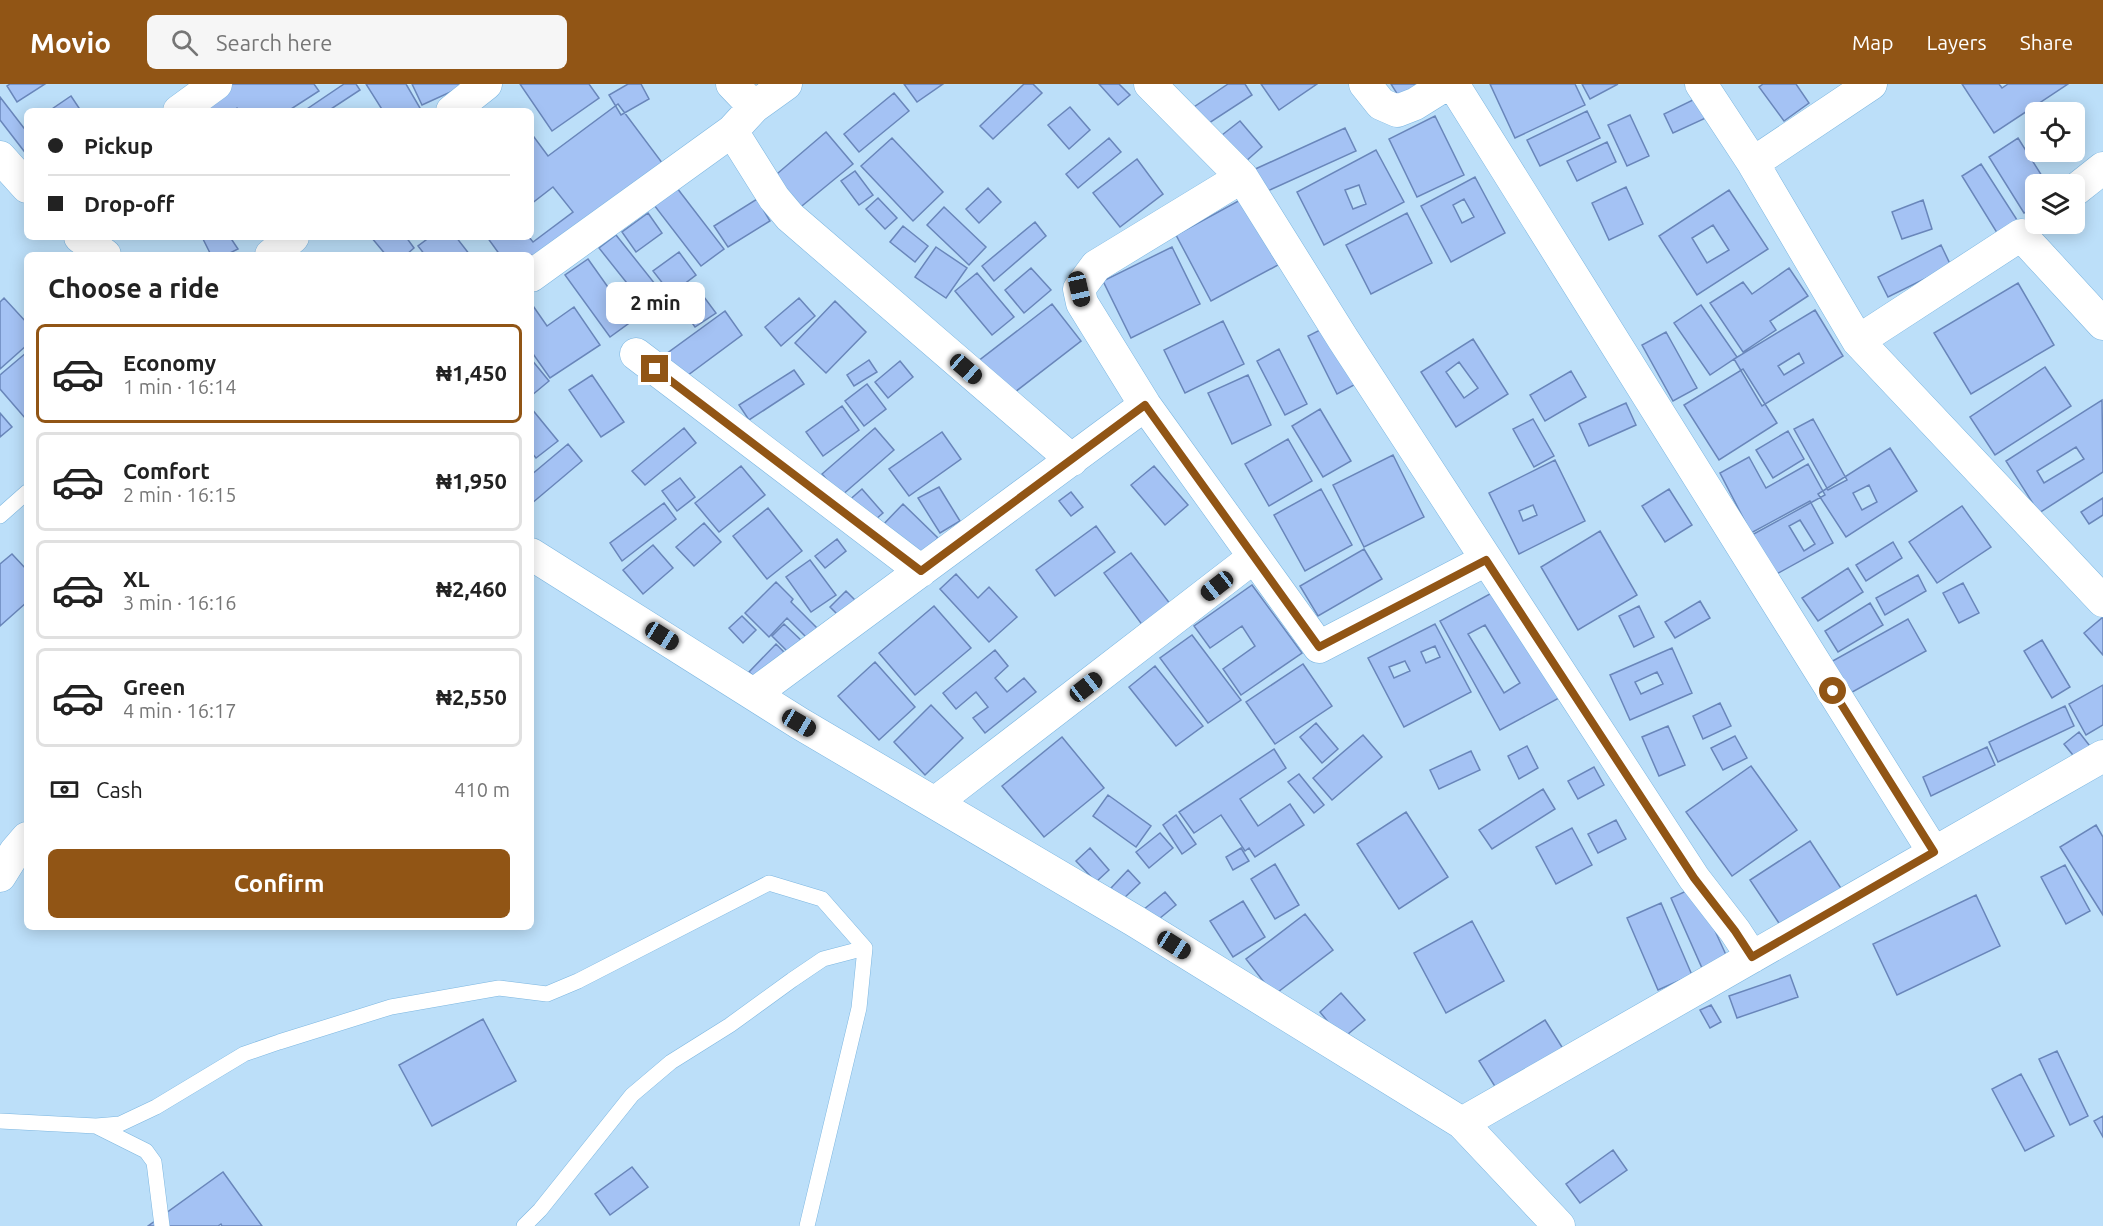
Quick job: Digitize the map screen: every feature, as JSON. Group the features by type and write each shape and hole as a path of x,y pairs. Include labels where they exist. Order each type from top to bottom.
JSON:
{"street":[{"path":"183,108 216,84"},
{"path":"456,108 486,84"},
{"path":"732,84 754,107"},
{"path":"534,274 732,131 754,107 786,84"},
{"path":"1150,84 1242,177 1486,560 1694,878 1752,957"},
{"path":"1365,84 1381,104 1397,111 1414,104 1447,84"},
{"path":"1453,84 1934,852"},
{"path":"1701,84 1752,163 1858,341 2103,601"},
{"path":"1752,163 1871,84"},
{"path":"732,131 774,198 790,217 1072,460"},
{"path":"0,157 24,184"},
{"path":"2085,182 2103,168"},
{"path":"1242,177 1096,266 1079,289 1082,303 1145,405 1319,647 1486,560"},
{"path":"1858,341 2025,233"},
{"path":"2032,234 2103,324"},
{"path":"84,240 101,252"},
{"path":"275,252 289,240"},
{"path":"636,354 921,571"},
{"path":"754,694 1145,405"},
{"path":"534,556 799,723 1135,921 1462,1123 1559,1226"},
{"path":"936,802 1254,557"},
{"path":"1462,1123 2103,756"},
{"path":"0,876 24,842"}],"lane":[{"path":"0,516 24,495"},
{"path":"0,1120 96,1126 120,1124 156,1107 244,1054 391,1007 499,988 548,994 578,981 769,882 822,899 865,948 859,1008 807,1226"},
{"path":"524,1226 540,1210 632,1095 671,1062 730,1025 823,959 865,948"},
{"path":"96,1126 146,1151 154,1162 162,1226"}],"building":[{"path":"10,84 45,84 17,102 7,86"},
{"path":"211,84 314,84 319,91 293,108 174,108"},
{"path":"344,84 356,84 360,90 333,108 308,108"},
{"path":"366,84 406,84 420,108 381,108"},
{"path":"412,84 468,84 422,105"},
{"path":"520,84 589,84 599,98 552,131"},
{"path":"628,84 641,84 649,99 621,115 609,95"},
{"path":"904,84 943,84 917,102"},
{"path":"1024,84 1033,84 1042,93 993,139 980,126"},
{"path":"1099,84 1119,84 1130,95 1118,105"},
{"path":"1228,84 1245,84 1252,95 1203,127 1191,109"},
{"path":"1261,84 1317,84 1279,110"},
{"path":"1391,84 1425,84 1401,100"},
{"path":"1490,84 1575,84 1585,105 1515,138"},
{"path":"1582,84 1618,84 1590,99"},
{"path":"1763,84 1796,84 1809,103 1784,121 1759,87"},
{"path":"1962,84 1999,84 2002,88 2008,84 2068,84 2041,102 2025,102 2025,112 1994,133"},
{"path":"894,93 909,111 859,152 844,134"},
{"path":"71,96 79,108 53,108"},
{"path":"0,97 24,128 24,151 0,120"},
{"path":"1699,97 1708,117 1673,133 1664,114"},
{"path":"618,104 666,168 534,268 534,252 498,252 489,240 531,240 533,242 573,212 553,187 534,202 534,137 548,156"},
{"path":"1070,107 1090,130 1069,149 1048,125"},
{"path":"1587,111 1600,138 1540,166 1527,140"},
{"path":"1630,115 1649,156 1627,166 1608,125"},
{"path":"1435,116 1464,175 1417,197 1389,139"},
{"path":"1240,121 1262,147 1245,162 1222,135"},
{"path":"1345,128 1356,151 1261,194 1251,171"},
{"path":"826,132 853,164 797,210 771,179"},
{"path":"892,138 943,192 913,221 861,166"},
{"path":"1109,138 1121,152 1078,188 1066,174"},
{"path":"2018,138 2025,149 2025,162 2033,162 2041,174 2025,174 2025,212 2024,213 1989,157"},
{"path":"1607,142 1616,162 1577,181 1567,161"},
{"path":"1376,150 1404,202 1324,245 1297,192","holes":["1359,185 1366,204 1353,209 1345,190"]},
{"path":"1137,159 1163,194 1120,227 1093,193"},
{"path":"1981,164 2019,223 1999,236 1962,176"},
{"path":"855,171 873,195 859,205 841,181"},
{"path":"1475,177 1505,233 1451,262 1421,206","holes":["1464,199 1474,217 1462,223 1453,205"]},
{"path":"1626,187 1643,224 1609,240 1592,203"},
{"path":"677,188 724,249 701,266 654,205"},
{"path":"988,188 1001,202 979,223 966,209"},
{"path":"1729,190 1768,249 1697,295 1659,236","holes":["1713,225 1729,250 1707,263 1692,238"]},
{"path":"878,198 897,218 885,229 866,209"},
{"path":"757,199 770,221 728,247 714,226"},
{"path":"1242,199 1278,265 1211,301 1176,235"},
{"path":"1923,200 1932,229 1902,239 1892,212"},
{"path":"944,207 986,247 969,265 927,225"},
{"path":"648,213 662,233 636,252 622,232"},
{"path":"1407,213 1432,263 1371,294 1346,245"},
{"path":"1035,222 1046,236 994,281 982,266"},
{"path":"903,226 928,246 915,262 890,242"},
{"path":"616,235 667,299 650,312 599,248"},
{"path":"204,240 232,240 238,249 232,252 210,252"},
{"path":"374,240 408,240 414,248 409,252 384,252"},
{"path":"426,240 458,240 468,252 423,252 418,246"},
{"path":"1941,245 1951,266 1888,297 1878,277"},
{"path":"936,247 967,268 946,298 915,277"},
{"path":"1172,247 1200,304 1131,338 1103,281"},
{"path":"679,252 696,275 671,294 653,271"},
{"path":"588,259 632,321 610,337 565,275"},
{"path":"1031,268 1051,290 1024,313 1005,290"},
{"path":"1789,268 1808,296 1770,321 1776,330 1743,352 1710,303 1743,282 1752,294"},
{"path":"977,273 1014,317 992,335 955,291"},
{"path":"2018,283 2054,345 1971,394 1934,333"},
{"path":"695,285 716,313 695,327 675,299"},
{"path":"4,298 24,320 24,348 0,369 0,302"},
{"path":"799,298 815,316 781,346 765,327"},
{"path":"835,301 866,332 826,373 795,343"},
{"path":"1052,304 1081,341 1006,399 977,362"},
{"path":"1701,305 1737,357 1710,375 1674,323"},
{"path":"534,307 547,326 574,307 600,345 550,378 534,355"},
{"path":"1815,310 1843,356 1762,406 1734,359","holes":["1799,353 1804,363 1784,375 1778,366"]},
{"path":"725,311 742,335 680,381 662,357"},
{"path":"1223,321 1244,364 1185,393 1164,350"},
{"path":"1328,326 1356,384 1337,394 1308,336"},
{"path":"1666,332 1697,388 1673,401 1642,345"},
{"path":"1473,339 1508,394 1456,427 1421,372","holes":["1459,362 1478,388 1464,398 1446,372"]},
{"path":"1279,349 1307,404 1285,415 1257,361"},
{"path":"24,355 24,417 0,389 0,375"},
{"path":"869,360 877,372 854,386 847,375"},
{"path":"900,361 913,377 888,398 875,382"},
{"path":"534,363 549,381 534,394"},
{"path":"2045,367 2071,406 1995,455 1970,417"},
{"path":"1743,369 1777,423 1719,460 1684,405"},
{"path":"794,370 804,384 749,420 739,405"},
{"path":"1571,371 1586,397 1545,421 1530,395"},
{"path":"592,375 624,422 601,437 569,390"},
{"path":"1248,375 1271,425 1232,444 1208,393"},
{"path":"867,384 886,409 864,426 845,401"},
{"path":"2102,400 2103,472 2039,513 2006,461","holes":["2076,447 2084,459 2044,483 2037,471"]},
{"path":"1626,403 1636,425 1589,446 1579,424"},
{"path":"842,406 859,430 823,456 806,432"},
{"path":"1320,409 1351,461 1323,477 1292,426"},
{"path":"534,412 558,441 536,458 534,456"},
{"path":"0,413 12,427 0,437"},
{"path":"1533,419 1554,456 1534,467 1513,429"},
{"path":"1813,419 1847,480 1828,490 1794,429"},
{"path":"684,428 696,443 645,485 632,471"},
{"path":"875,428 894,450 841,496 822,474"},
{"path":"1788,431 1804,459 1773,478 1756,450"},
{"path":"942,432 961,459 909,496 889,469"},
{"path":"1288,439 1312,481 1269,506 1245,464"},
{"path":"568,444 582,461 534,501 534,472"},
{"path":"1890,448 1917,491 1846,537 1818,494","holes":["1869,485 1877,502 1862,510 1853,493"]},
{"path":"1393,455 1424,517 1364,547 1333,485"},
{"path":"1749,457 1766,488 1808,464 1825,495 1752,535 1720,473"},
{"path":"1555,460 1585,521 1519,554 1489,493","holes":["1533,505 1537,515 1523,521 1519,511"]},
{"path":"741,466 765,495 719,532 695,503"},
{"path":"1154,466 1188,505 1165,525 1131,485"},
{"path":"680,478 695,497 677,511 662,491"},
{"path":"939,487 960,521 940,533 918,498"},
{"path":"862,489 883,513 868,526 847,502"},
{"path":"1321,489 1352,545 1305,571 1274,515"},
{"path":"1669,489 1692,525 1665,542 1642,506"},
{"path":"1071,492 1083,507 1071,516 1059,501"},
{"path":"2103,498 2103,515 2089,524 2081,512"},
{"path":"1810,501 1833,543 1773,576 1749,534","holes":["1800,520 1815,544 1804,551 1789,526"]},
{"path":"664,503 676,519 622,561 610,543"},
{"path":"903,504 938,538 911,565 877,531"},
{"path":"1962,506 1991,547 1937,583 1909,542"},
{"path":"768,508 802,551 767,579 733,536"},
{"path":"704,523 721,542 694,566 676,547"},
{"path":"1096,526 1115,552 1055,596 1036,570"},
{"path":"1600,531 1637,595 1578,630 1541,567"},
{"path":"837,539 846,551 825,568 815,556"},
{"path":"1893,542 1902,558 1866,581 1856,565"},
{"path":"653,545 673,568 643,594 623,570"},
{"path":"1364,549 1382,579 1318,616 1300,586"},
{"path":"1131,553 1171,605 1143,626 1104,573"},
{"path":"12,554 24,567 24,605 0,626 0,564"},
{"path":"810,560 836,595 811,612 786,577"},
{"path":"1848,568 1863,592 1818,621 1802,598"},
{"path":"956,574 978,598 989,587 1017,617 989,642 940,589"},
{"path":"1918,575 1926,591 1885,615 1876,598"},
{"path":"776,582 793,599 791,602 820,631 810,641 787,618 769,637 745,613"},
{"path":"1963,583 1979,613 1959,623 1943,593"},
{"path":"1252,585 1302,653 1241,695 1223,669 1255,646 1242,626 1210,648 1194,626"},
{"path":"1499,589 1559,698 1500,730 1440,621","holes":["1485,625 1520,683 1504,693 1468,634"]},
{"path":"846,591 857,602 842,619 830,607"},
{"path":"1700,601 1710,618 1675,638 1665,622"},
{"path":"1870,603 1883,625 1838,652 1825,631"},
{"path":"934,606 971,648 915,695 879,653"},
{"path":"1639,606 1654,637 1634,647 1619,616"},
{"path":"742,616 756,630 743,643 729,628"},
{"path":"2103,617 2103,655 2084,633"},
{"path":"1908,619 1926,651 1847,695 1829,663"},
{"path":"784,624 803,642 790,654 772,636"},
{"path":"1435,624 1471,692 1404,727 1368,658","holes":["1435,646 1440,657 1426,663 1421,652","1405,661 1410,671 1394,678 1389,667"]},
{"path":"1192,635 1241,700 1208,723 1160,658"},
{"path":"2042,640 2070,687 2052,698 2024,651"},
{"path":"776,644 791,659 765,687 749,672"},
{"path":"1672,648 1692,693 1630,720 1610,675","holes":["1657,672 1663,684 1641,694 1635,682"]},
{"path":"995,650 1008,666 995,678 1007,692 1024,678 1036,692 985,733 973,718 988,707 976,692 956,709 943,693"},
{"path":"875,662 915,707 879,740 838,696"},
{"path":"1303,664 1332,706 1275,744 1246,702"},
{"path":"1155,666 1203,726 1176,746 1129,687"},
{"path":"2103,685 2103,725 2086,735 2069,704"},
{"path":"1720,703 1731,726 1703,739 1693,716"},
{"path":"931,705 963,738 925,775 894,742"},
{"path":"2065,706 2074,726 1998,762 1989,742"},
{"path":"1316,723 1338,749 1322,763 1300,737"},
{"path":"1668,726 1685,765 1659,776 1642,737"},
{"path":"2079,732 2103,763 2089,775 2064,744"},
{"path":"1363,735 1382,757 1332,800 1313,778"},
{"path":"1735,736 1747,758 1723,770 1711,748"},
{"path":"1062,737 1104,788 1044,837 1002,786"},
{"path":"1527,746 1538,768 1519,779 1508,756"},
{"path":"1987,747 1995,765 1931,796 1923,777"},
{"path":"1274,749 1286,768 1240,799 1258,826 1290,804 1304,825 1255,857 1249,848 1245,851 1221,815 1194,833 1179,812"},
{"path":"1471,751 1480,770 1439,789 1430,770"},
{"path":"1751,766 1797,830 1732,876 1686,812"},
{"path":"1594,767 1604,785 1578,799 1568,781"},
{"path":"1299,774 1324,805 1314,813 1288,782"},
{"path":"1543,789 1555,809 1492,849 1479,830"},
{"path":"1108,795 1151,826 1136,847 1093,816"},
{"path":"1406,812 1448,877 1399,909 1357,844"},
{"path":"1176,815 1196,844 1182,854 1163,825"},
{"path":"1616,820 1626,839 1598,853 1588,834"},
{"path":"2096,825 2103,837 2103,915 2060,847"},
{"path":"1572,828 1592,865 1556,884 1536,847"},
{"path":"1160,833 1173,848 1149,868 1136,852"},
{"path":"1810,841 1850,902 1791,941 1750,880"},
{"path":"1090,848 1109,870 1096,882 1076,861"},
{"path":"1241,848 1249,861 1233,870 1226,857"},
{"path":"1275,864 1299,905 1275,919 1251,879"},
{"path":"2065,865 2090,911 2066,924 2041,877"},
{"path":"1128,870 1140,883 1122,900 1111,888"},
{"path":"1695,887 1727,957 1702,968 1671,898"},
{"path":"1165,892 1176,905 1154,923 1143,910"},
{"path":"1976,895 2000,946 1897,995 1873,944"},
{"path":"1243,901 1265,937 1233,957 1210,921"},
{"path":"1661,903 1692,975 1658,990 1627,918"},
{"path":"1305,914 1333,950 1274,995 1246,959"},
{"path":"1472,921 1504,981 1446,1013 1414,953"},
{"path":"1790,975 1798,997 1737,1018 1729,996"},
{"path":"1341,993 1365,1020 1342,1039 1320,1012"},
{"path":"1711,1005 1721,1022 1710,1028 1700,1010"},
{"path":"483,1019 516,1081 432,1126 399,1065"},
{"path":"1545,1020 1567,1055 1501,1096 1479,1061"},
{"path":"2057,1051 2088,1116 2070,1125 2039,1059"},
{"path":"2021,1074 2054,1136 2025,1151 1992,1089"},
{"path":"2103,1116 2103,1137 2094,1121"},
{"path":"1613,1150 1627,1170 1580,1203 1566,1184"},
{"path":"632,1167 648,1187 610,1215 595,1194"},
{"path":"223,1172 262,1226 222,1226 221,1224 218,1226 148,1226"}],"route":[{"path":"655,369 921,571 1145,405 1319,647 1486,560 1694,878 1752,957 1934,852 1833,691"}]}
